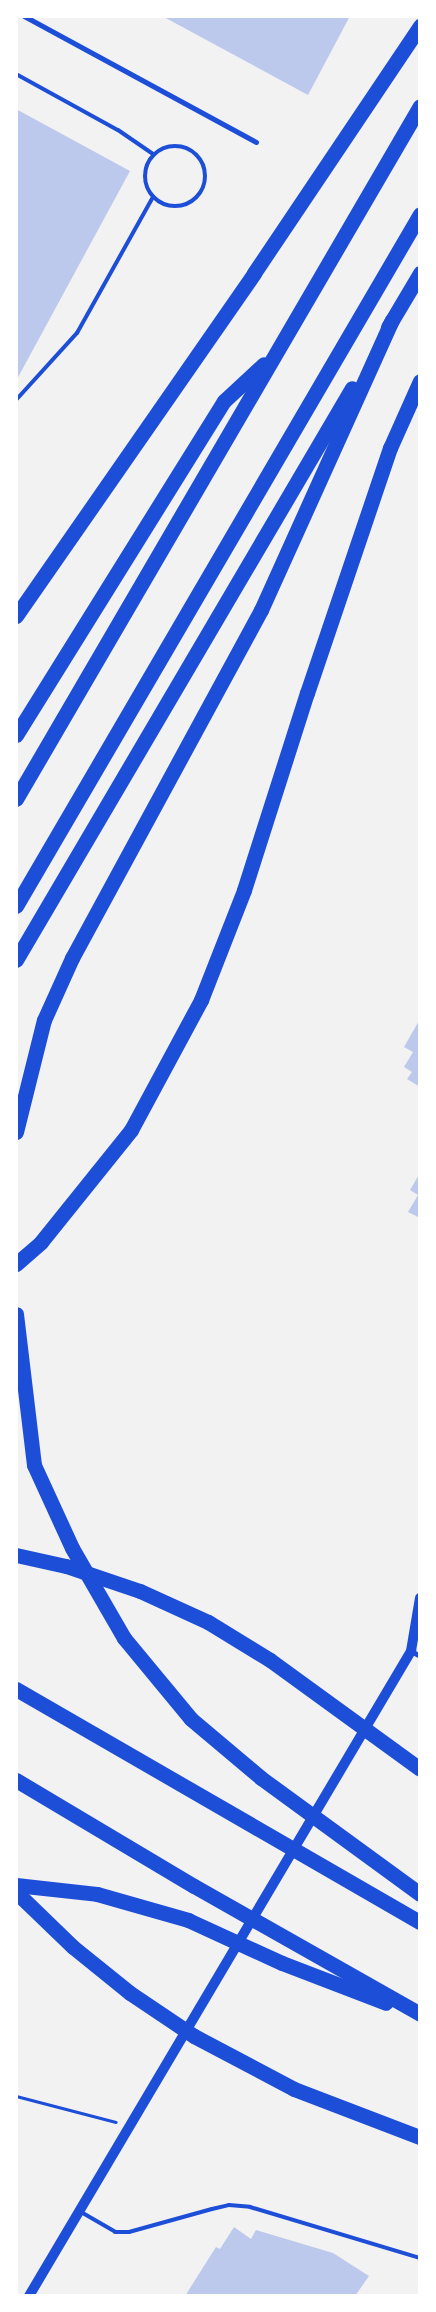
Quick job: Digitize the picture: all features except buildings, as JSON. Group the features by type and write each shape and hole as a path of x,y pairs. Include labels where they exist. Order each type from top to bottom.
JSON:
{"highway":[{"path":"16,616 254,273 420,26"},
{"path":"16,799 420,106"},
{"path":"16,906 420,214"},
{"path":"16,960 420,273"},
{"path":"16,1132 44,1020 72,958 261,610 392,320"},
{"path":"16,735 224,401 276,353"},
{"path":"16,1264 41,1242 131,1130 201,1000 244,890 307,693 390,448 420,381"},
{"path":"16,1314 34,1465 72,1548 124,1638 191,1719 261,1778 420,1894"},
{"path":"16,1555 66,1566 140,1591 208,1622 270,1660 420,1769"},
{"path":"16,1689 420,1922"},
{"path":"16,1780 194,1886 290,1939 420,2015"},
{"path":"16,1886 97,1894 188,1920 282,1963 420,2015"},
{"path":"16,1892 73,1947 130,1993 194,2036 261,2074 420,2138"}],"main road":[{"path":"29,2296 129,2126 417,1651 420,1598"}],"street":[{"path":"24,16 256,142"}],"lane":[{"path":"16,74 118,130 153,154"},
{"path":"171,146 189,149 202,163 205,172 201,191 186,204 166,205 153,196 145,183 145,173 153,154 171,146"},
{"path":"16,400 77,333 153,196"},
{"path":"79,2211 115,2232 129,2232 221,2207 250,2207 420,2258"}],"path":[{"path":"16,2096 129,2126"}]}
